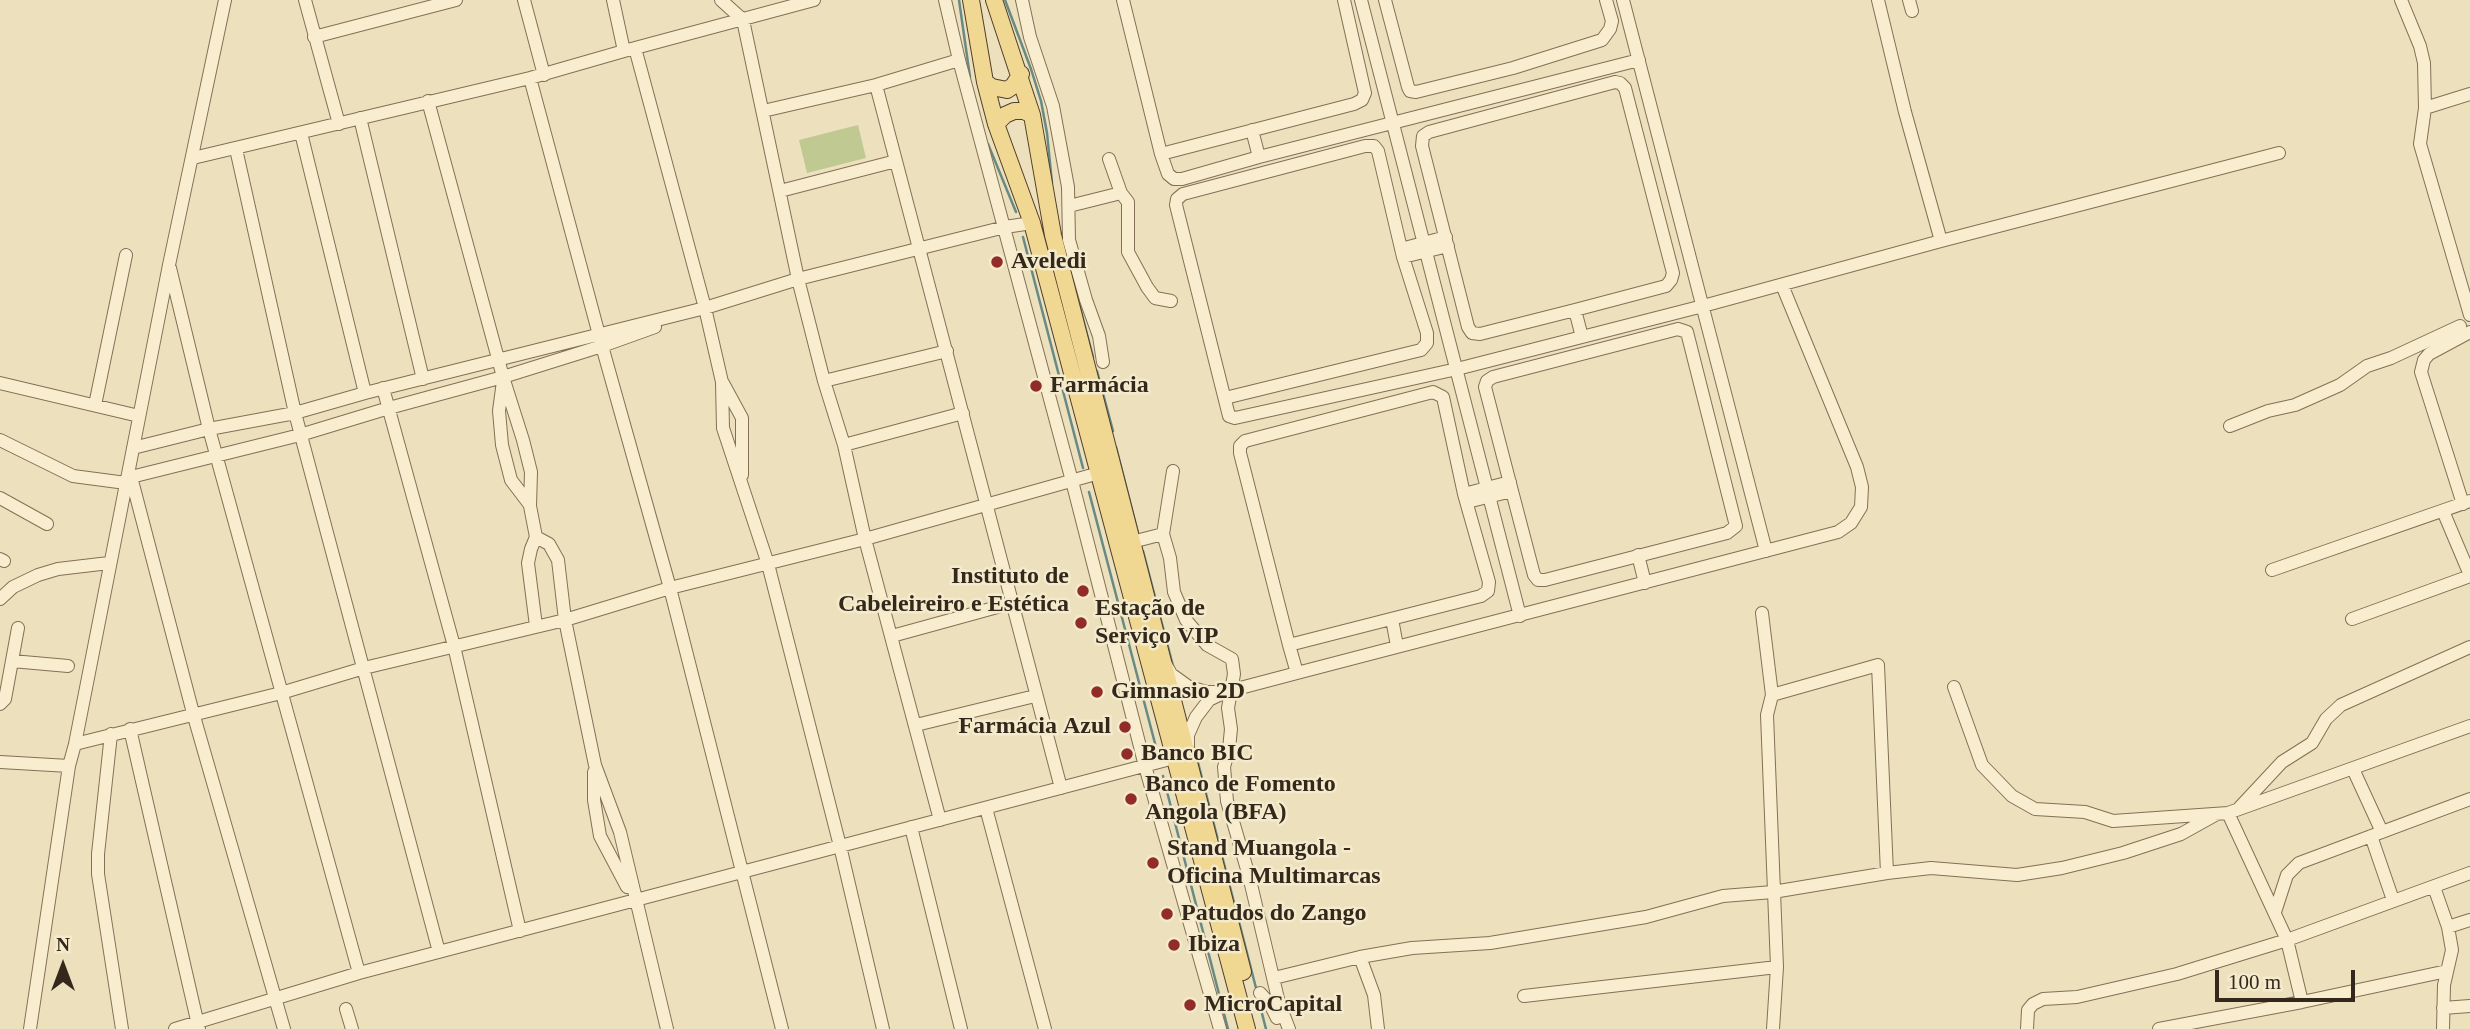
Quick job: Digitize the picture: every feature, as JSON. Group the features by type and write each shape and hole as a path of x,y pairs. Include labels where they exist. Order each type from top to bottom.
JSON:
{"main road":[{"path":"971,0 985,82 996,124 1032,223 1099,473 1180,756 1254,994 1258,1029"},
{"path":"994,0 1021,74 1032,115 1050,219 1137,540 1180,756 1247,1029"},
{"path":"985,82 992,88 1007,90 1018,81 1021,74"},
{"path":"996,124 1014,111 1024,111 1032,115"}],"street":[{"path":"30,1029 69,766 225,0"},
{"path":"305,0 339,124"},
{"path":"394,0 398,15"},
{"path":"314,37 456,0"},
{"path":"524,0 544,75"},
{"path":"613,0 630,49 705,308 722,382 723,428 768,564 840,846 883,1029"},
{"path":"722,0 743,20 798,279 824,381 844,445 865,539 940,820"},
{"path":"193,158 544,75 814,0"},
{"path":"945,0 1145,766 1220,1029"},
{"path":"1022,0 1030,37 1053,106 1068,187 1069,240 1104,353 1103,362"},
{"path":"1123,0 1161,154 1168,174 1174,179 1639,60"},
{"path":"1161,154 1362,100 1365,93 1346,5 1384,0 1410,91 1416,92 1513,68 1602,40 1612,21 1606,0"},
{"path":"1623,0 1766,551"},
{"path":"1878,0 1905,112 1941,240"},
{"path":"2272,570 2467,503 2422,378 2424,360 2465,329 2470,314 2420,144 2425,108 2424,63 2420,46 2400,0"},
{"path":"1362,3 1520,616"},
{"path":"763,111 876,85 959,60"},
{"path":"1513,68 1519,91"},
{"path":"530,78 670,588 782,1029"},
{"path":"1615,82 1625,88 1673,273 1666,286 1480,334 1472,333 1468,327 1447,242 1422,146 1423,136 1442,128 1615,82"},
{"path":"876,85 1061,788"},
{"path":"2425,108 2470,95"},
{"path":"428,101 531,472 530,506 537,537 528,563 536,626"},
{"path":"360,118 423,379"},
{"path":"1252,130 1259,157"},
{"path":"301,133 365,393"},
{"path":"1225,398 1421,350 1427,343 1427,333 1402,253 1378,151 1374,146 1183,194 1177,199 1176,205 1225,398 1226,413 1235,418 1457,369 2279,153"},
{"path":"236,149 300,435 439,952"},
{"path":"1109,159 1121,193 1128,202 1128,252 1155,298 1171,301"},
{"path":"780,191 896,161"},
{"path":"1069,206 1121,193"},
{"path":"0,440 73,476 128,476 300,435 503,377 600,340 798,279 1005,227 1032,223"},
{"path":"1402,253 1447,242"},
{"path":"94,405 126,255"},
{"path":"169,265 209,429 359,973"},
{"path":"1161,655 1171,674 1189,687 1207,692 1227,691 1838,533 1852,523 1861,507 1862,487 1857,467 1782,285"},
{"path":"1575,310 1582,337"},
{"path":"2230,426 2268,411 2295,405 2340,385 2367,366 2465,329"},
{"path":"1683,330 1687,332 1736,526 1727,533 1538,580 1534,575 1511,487 1485,387 1487,381 1506,373 1683,330"},
{"path":"133,448 209,429 295,413 499,360 600,340"},
{"path":"824,381 947,351"},
{"path":"1328,372 1333,396"},
{"path":"503,377 499,411 502,445 511,480 530,506"},
{"path":"722,382 744,425 742,483"},
{"path":"0,383 139,416"},
{"path":"383,388 454,646 520,930"},
{"path":"1289,645 1481,596 1488,591 1489,582 1443,397 1439,393 1433,392 1245,441 1240,446 1240,453 1289,645 1297,673"},
{"path":"844,445 963,413"},
{"path":"1173,471 1163,534 1170,558 1174,592 1186,620 1207,645 1232,659 1234,674 1227,691 1231,729 1224,767 1227,801 1249,876 1279,1003 1289,1029"},
{"path":"75,744 281,693 364,668 565,620 670,588 865,539 1099,473"},
{"path":"128,476 284,1029"},
{"path":"1466,498 1511,487"},
{"path":"0,498 47,524"},
{"path":"2352,619 2470,576 2443,511"},
{"path":"1137,540 1163,534"},
{"path":"537,537 549,544 558,560 565,620 595,765 620,832 667,1029"},
{"path":"1638,555 1645,583"},
{"path":"0,599 13,587 58,569 109,563"},
{"path":"892,636 1012,603"},
{"path":"1762,613 1772,695 1767,715 1777,967 1773,1029"},
{"path":"1392,620 1397,646"},
{"path":"0,704 5,699 18,628"},
{"path":"1954,687 1982,765 2012,796 2035,809 2085,812 2113,821 2228,812 2282,762 2315,740 2326,719 2341,705 2470,647"},
{"path":"12,662 68,666"},
{"path":"1772,695 1878,665 1887,873"},
{"path":"175,1029 198,1026 359,973 1180,756 1196,717 1209,700 1227,691"},
{"path":"916,725 1035,696"},
{"path":"1254,994 1273,976 1360,957 1412,947 1490,943 1646,917 1723,895 1773,891 1931,868 2017,875 2062,868 2123,853 2181,834 2228,812 2470,726"},
{"path":"130,729 198,1026"},
{"path":"111,734 98,874 122,1029"},
{"path":"0,762 69,766"},
{"path":"595,765 594,800 600,836 634,899"},
{"path":"2353,769 2376,834 2393,900"},
{"path":"2276,912 2282,885 2287,875 2299,863 2470,799"},
{"path":"986,808 1045,1029"},
{"path":"2228,812 2287,940 2302,1002"},
{"path":"911,827 961,1029"},
{"path":"2027,1029 2028,1010 2043,999 2077,997 2178,974 2287,940 2470,873"},
{"path":"2434,887 2448,927 2452,950 2447,971 2443,1029"},
{"path":"2448,927 2470,920"},
{"path":"1360,957 1374,995 1378,1029"},
{"path":"1524,996 1777,967"},
{"path":"2159,1029 2202,1025 2447,971"},
{"path":"1254,994 1271,996 1279,1003"},
{"path":"1254,994 1270,1003 1282,1029"},
{"path":"2443,1008 2470,1006"},
{"path":"346,1009 352,1029"}],"green space":[{"path":"858,125 866,158 807,173 799,140"}],"waterway":[{"path":"959,0 970,77"},
{"path":"1005,0 1041,101 1052,183"},
{"path":"988,144 1016,212"},
{"path":"1060,231 1093,357"},
{"path":"1023,237 1083,468"},
{"path":"1097,371 1113,431"},
{"path":"1116,447 1138,533"},
{"path":"1089,492 1157,751"},
{"path":"1143,551 1173,666"},
{"path":"1194,747 1256,988"},
{"path":"1163,776 1228,1029"},
{"path":"1258,998 1266,1029"}],"place":[{"name":"Aveledi","path":"997,262"},
{"name":"Farmácia","path":"1036,386"},
{"name":"Instituto de Cabeleireiro e Estética","path":"1083,591"},
{"name":"Estação de Serviço VIP","path":"1081,623"},
{"name":"Gimnasio 2D","path":"1097,692"},
{"name":"Farmácia Azul","path":"1125,727"},
{"name":"Banco BIC","path":"1127,754"},
{"name":"Banco de Fomento Angola (BFA)","path":"1131,799"},
{"name":"Stand Muangola - Oficina Multimarcas","path":"1153,863"},
{"name":"Patudos do Zango","path":"1167,914"},
{"name":"Ibiza","path":"1174,945"},
{"name":"MicroCapital","path":"1190,1005"}]}
